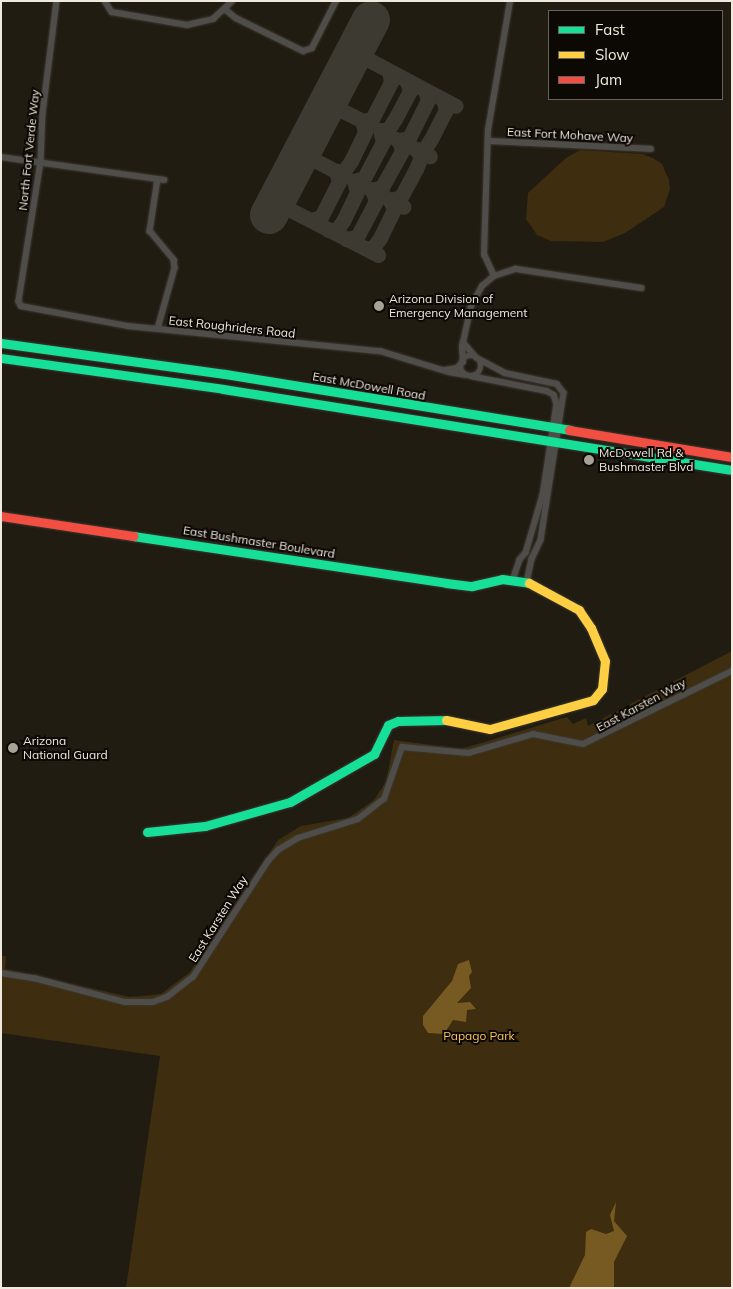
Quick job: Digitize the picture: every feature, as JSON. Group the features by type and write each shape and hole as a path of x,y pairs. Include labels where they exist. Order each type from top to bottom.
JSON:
{"main road":[{"name":"East McDowell Road","path":"1,343 225,374 557,431 732,457"},
{"path":"1,358 222,388 732,470"},
{"name":"East Bushmaster Boulevard","path":"1,516 446,583 472,586 512,580 527,582"},
{"path":"146,832 205,826 290,802 374,754 388,725 398,720 435,718 490,729 593,700 602,688 606,674 605,660 591,628 579,610 527,582"}],"street":[{"name":"North Fort Verde Way","path":"19,301 41,162 43,113 57,1"},
{"path":"104,1 112,12 187,25 205,22 226,10 232,1"},
{"path":"226,10 236,18 303,51 312,48 336,1"},
{"path":"494,276 484,255 488,120 510,1"},
{"name":"East Fort Mohave Way","path":"488,141 650,149"},
{"path":"1,156 161,180 150,231 175,263 158,330"},
{"path":"557,431 557,404 554,395 469,375 462,370 463,342 477,293 494,276 516,269 534,270 642,288"},
{"name":"East Roughriders Road","path":"19,301 29,309 158,330 380,351 469,375"},
{"path":"463,342 476,358 480,369 469,375"},
{"path":"445,370 457,368 467,358 476,358 505,374 557,384 565,398 557,431 541,540 532,559 527,582"},
{"path":"512,580 530,543 555,443"},
{"name":"East Karsten Way","path":"1,973 46,981 125,1002 153,1002 167,997 193,977 268,861 278,850 298,838 358,819 379,804 390,788 402,747 442,753 469,753 533,734 583,744 732,671"}],"green space":[{"path":"580,150 642,154 662,164 669,180 670,189 664,207 625,233 603,242 551,241 537,235 526,219 528,193 566,158"},
{"name":"Papago Park","path":"732,651 732,1288 126,1288 160,1056 1,1033 1,956 6,956 5,969 130,997 161,994 190,972 278,840 301,826 348,818 373,801 386,782 394,740 461,749 567,717 573,724 586,718 588,726"}],"shaded area":[{"path":"469,960 472,972 469,976 471,988 457,1003 470,1002 476,1009 467,1010 466,1022 453,1020 444,1034 428,1033 423,1025 423,1016 452,981 458,964"},
{"path":"616,1202 614,1221 627,1236 614,1262 614,1288 569,1288 585,1255 586,1232 591,1229 606,1234 614,1231 610,1215"}],"taxiway":[{"path":"354,52 456,106"},
{"path":"336,171 344,171 351,161 365,132 362,121 372,119 391,82 389,71"},
{"path":"380,130 388,130 395,119 410,91 407,81"},
{"path":"346,239 357,237 376,201 372,190 382,187 402,151 399,140 409,138 428,100 425,90"},
{"path":"416,149 424,150 431,139 446,110 443,99"},
{"path":"327,103 371,125"},
{"path":"328,230 336,230 343,221 357,192 354,181 364,178 383,142 380,130"},
{"path":"396,139 430,156"},
{"path":"390,200 401,197 416,169 421,157 416,149"},
{"path":"301,153 345,176"},
{"path":"311,220 321,217 339,182 336,171"},
{"path":"370,189 404,207"},
{"path":"365,248 372,249 380,238 394,209 390,200"},
{"path":"275,202 378,255"}],"runway":[{"path":"269,215 371,20"}],"traffic: fast":[{"path":"1,343 225,374 569,430"},
{"path":"1,358 223,389 732,470"},
{"path":"133,536 446,583 472,586 502,579 529,583"},
{"path":"147,832 205,826 290,802 374,754 388,725 398,721 446,720"}],"traffic: slow":[{"path":"446,720 490,729 593,700 602,689 605,661 591,628 579,610 529,583"}],"traffic: jam":[{"path":"569,430 732,457"},
{"path":"1,516 133,536"}],"place":[{"name":"Arizona Division of Emergency Management","path":"379,306"},
{"name":"McDowell Rd & Bushmaster Blvd","path":"589,460"},
{"name":"Arizona National Guard","path":"13,748"}]}
